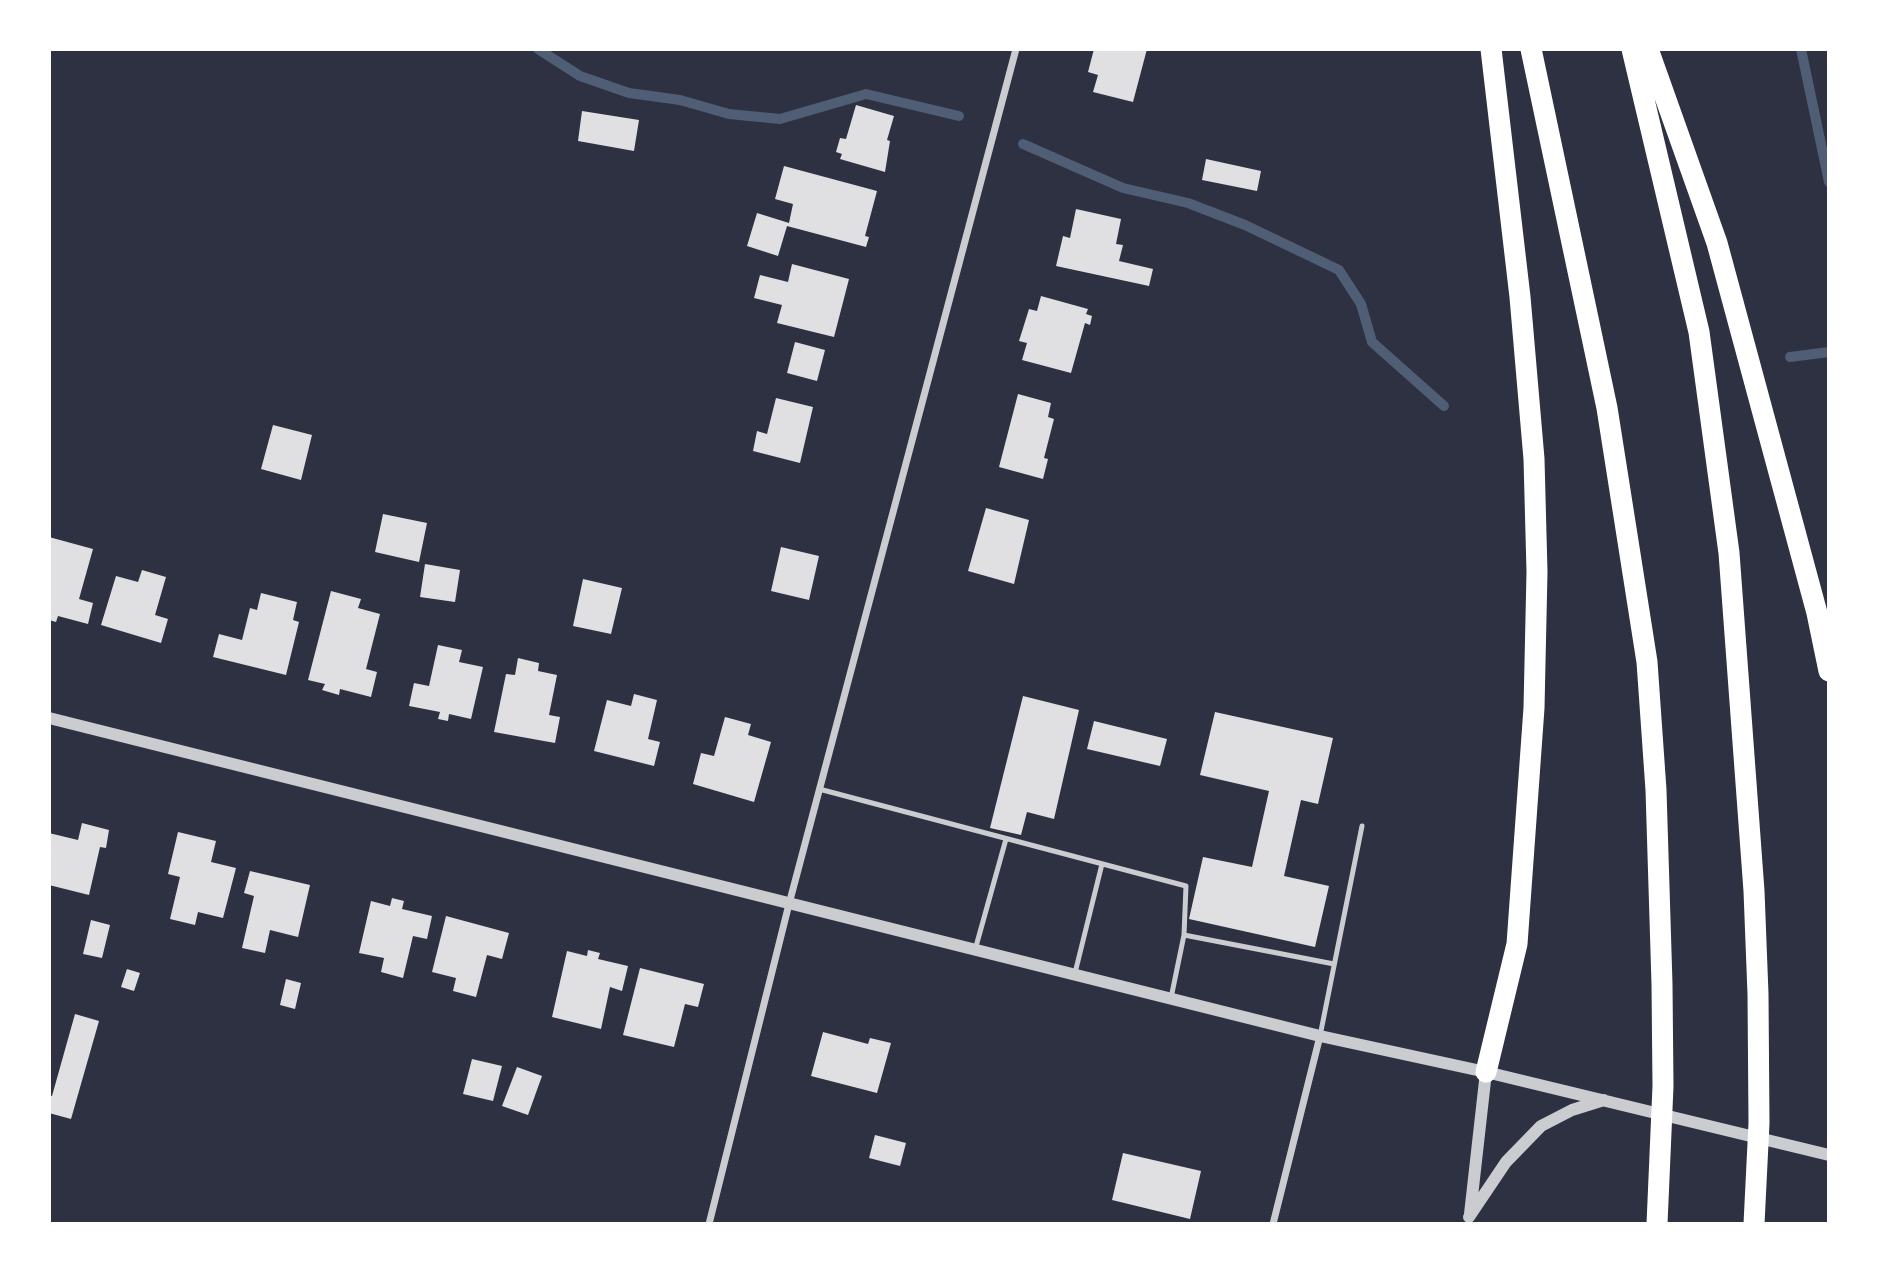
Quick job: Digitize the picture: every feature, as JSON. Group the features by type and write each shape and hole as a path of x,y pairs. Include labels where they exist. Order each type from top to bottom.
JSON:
{"highway":[{"path":"1486,1072 1517,944 1531,760 1537,572 1534,459 1520,297 1491,49"},
{"path":"1531,49 1606,408 1647,662 1656,790 1662,984 1663,1086 1657,1224"},
{"path":"1632,49 1699,332 1727,539 1754,891 1759,1123 1754,1224"},
{"path":"1648,49 1717,243 1817,613 1829,671"}],"street":[{"path":"709,1224 819,789 1016,49"},
{"path":"49,718 1320,1036 1486,1072 1829,1155"},
{"path":"1273,1224 1320,1036"},
{"path":"1469,1221 1486,1072"},
{"path":"1469,1221 1506,1162 1541,1126 1572,1110 1604,1100"}],"lane":[{"path":"819,789 1186,886 1184,935 1171,999"},
{"path":"1320,1036 1362,826"},
{"path":"975,950 1006,839"},
{"path":"1074,975 1102,864"},
{"path":"1184,935 1334,964"}],"building":[{"path":"1094,49 1147,49 1133,102 1093,92 1098,75 1088,72"},
{"path":"856,105 894,116 887,140 890,141 885,172 840,159 842,154 836,152 840,138 846,139"},
{"path":"582,111 639,120 634,151 578,141"},
{"path":"1206,159 1261,171 1257,191 1202,180"},
{"path":"784,166 877,191 865,236 869,237 866,247 787,226 778,256 747,246 757,213 789,223 793,204 775,199"},
{"path":"1076,209 1121,219 1116,244 1123,245 1119,261 1153,269 1149,286 1056,266 1063,236 1070,238"},
{"path":"792,264 849,279 834,337 777,323 782,305 754,298 760,275 788,282"},
{"path":"1041,296 1088,309 1086,314 1092,316 1090,325 1085,323 1071,373 1022,360 1027,343 1019,341 1029,309 1037,311"},
{"path":"795,342 825,350 817,381 787,373"},
{"path":"1018,394 1051,403 1048,417 1054,419 1044,458 1048,459 1043,479 999,467"},
{"path":"776,398 813,407 800,463 753,451 757,431 767,434"},
{"path":"273,425 312,435 301,480 261,469"},
{"path":"986,508 1029,520 1014,584 968,571"},
{"path":"383,514 427,523 419,562 375,552"},
{"path":"49,537 93,549 79,599 93,603 88,624 58,616 56,622 49,620"},
{"path":"781,547 819,556 809,600 771,591"},
{"path":"425,564 460,570 455,602 420,597"},
{"path":"142,570 166,577 155,615 168,619 161,643 101,625 116,576 138,582"},
{"path":"583,579 622,588 611,634 573,626"},
{"path":"331,591 361,599 358,608 380,614 366,669 377,672 371,697 340,689 339,695 322,690 325,684 308,680"},
{"path":"261,593 297,602 293,620 299,622 286,675 213,657 219,634 242,640 250,608 257,610"},
{"path":"438,645 462,650 459,662 483,667 471,719 449,714 448,721 438,719 440,712 409,706 414,683 429,686"},
{"path":"518,658 539,663 538,671 557,675 549,715 560,717 555,743 494,732 506,674 515,675"},
{"path":"634,694 657,700 648,739 660,742 654,766 594,751 607,700 631,706"},
{"path":"1023,696 1079,710 1054,819 1027,812 1021,835 990,828"},
{"path":"1215,712 1333,738 1318,804 1301,800 1284,876 1329,886 1315,947 1189,919 1203,857 1252,867 1269,791 1200,775"},
{"path":"725,717 751,724 748,735 771,742 754,802 693,784 701,753 714,756"},
{"path":"1094,721 1167,739 1160,766 1087,749"},
{"path":"82,823 109,830 106,848 100,847 89,895 49,885 49,833 78,840"},
{"path":"178,832 216,841 211,862 236,868 223,918 198,912 195,925 170,919 180,877 168,874"},
{"path":"250,871 310,885 298,937 270,930 265,953 242,948 254,896 244,893"},
{"path":"392,898 404,901 402,909 432,916 427,939 413,936 403,978 381,972 384,958 359,953 371,901 390,906"},
{"path":"446,916 509,933 502,959 487,955 476,997 453,991 456,978 432,972"},
{"path":"91,920 110,925 102,958 83,954"},
{"path":"588,950 600,953 598,959 628,966 622,991 610,987 601,1029 552,1017 567,951 587,956"},
{"path":"640,968 704,984 698,1007 685,1004 674,1047 623,1035"},
{"path":"127,969 140,973 134,991 121,987"},
{"path":"286,979 301,983 295,1009 280,1005"},
{"path":"75,1014 99,1021 71,1119 49,1113 49,1095 52,1096"},
{"path":"823,1032 868,1044 870,1038 891,1043 877,1093 811,1076"},
{"path":"472,1059 502,1066 493,1101 463,1094"},
{"path":"517,1067 542,1076 528,1115 502,1106"},
{"path":"875,1135 906,1143 900,1166 869,1158"},
{"path":"1123,1153 1201,1171 1190,1219 1112,1200"}],"waterway":[{"path":"538,49 580,76 629,93 680,100 729,114 780,119 866,94 959,116"},
{"path":"1801,49 1829,182"},
{"path":"1023,144 1123,188 1188,203 1245,225 1339,270 1361,304 1372,342 1444,406"},
{"path":"1790,357 1829,352"}]}
